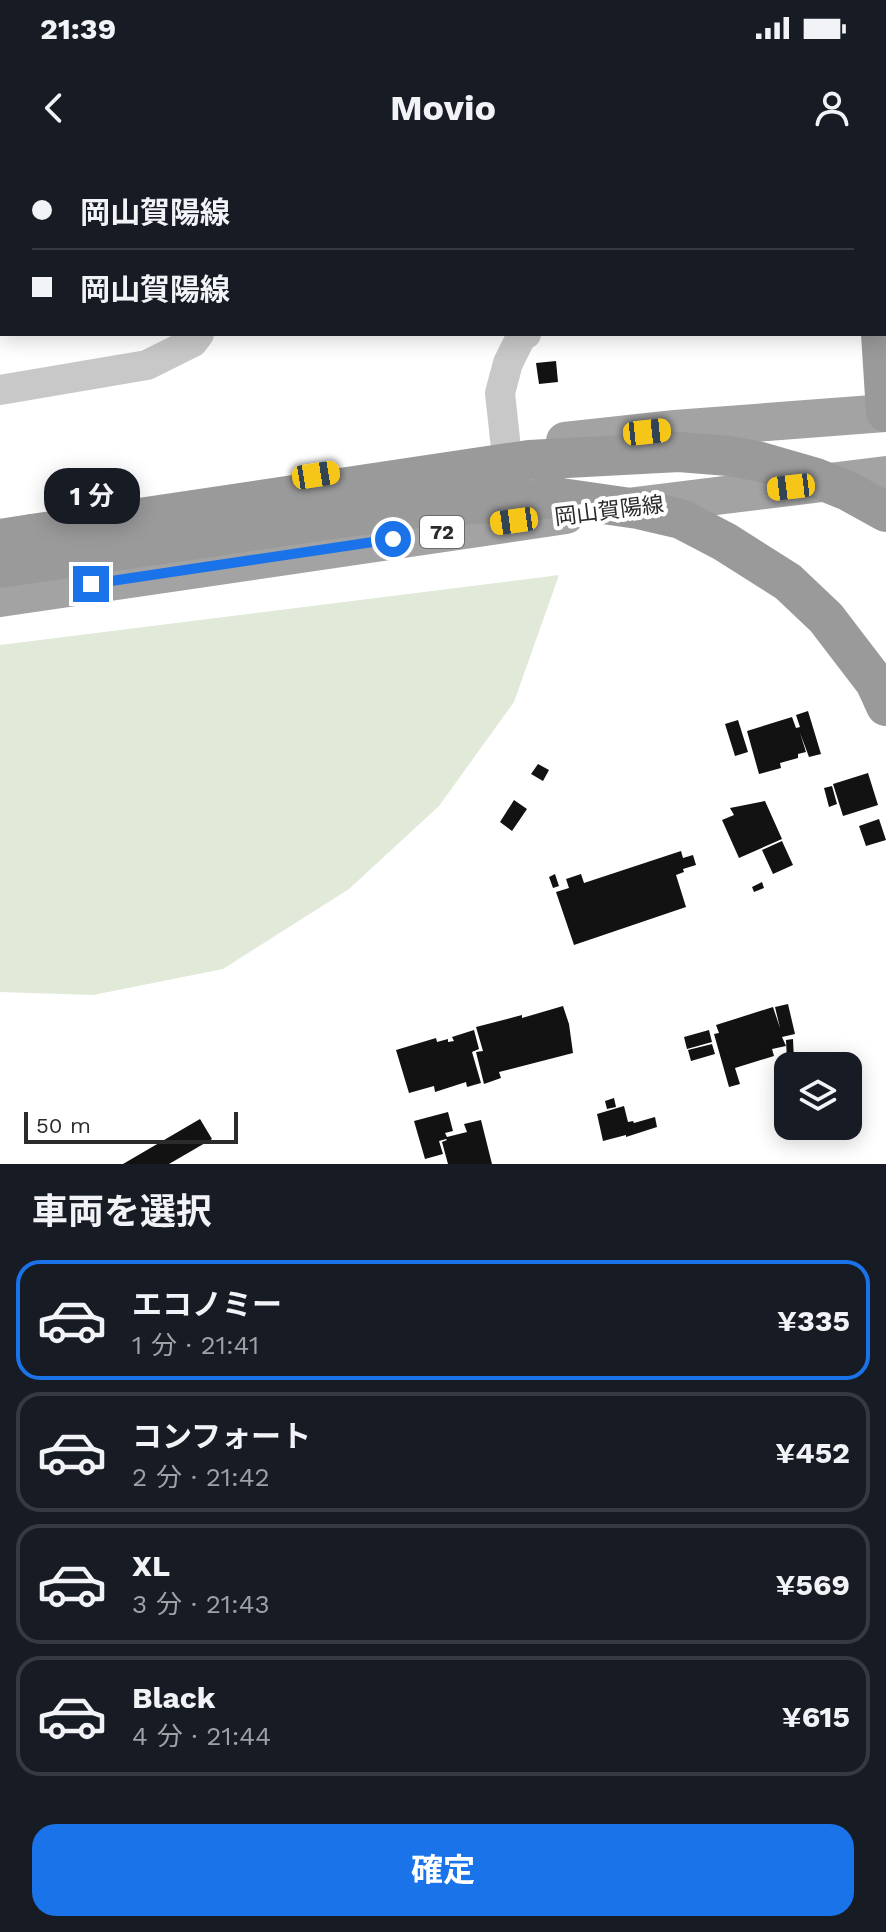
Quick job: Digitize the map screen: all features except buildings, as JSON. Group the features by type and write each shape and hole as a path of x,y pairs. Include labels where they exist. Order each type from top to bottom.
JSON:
{"highway":[{"path":"881,336 886,413"},
{"path":"11,532 529,460 667,452 729,456 783,468 848,491 886,512"},
{"name":"72","path":"0,568 405,509 561,498 638,509 681,519 725,542 788,582 826,618 875,682 886,706"}],"main road":[{"path":"11,532 505,447 675,429 886,413"},
{"name":"岡山賀陽線","path":"0,598 514,521 886,475"}],"street":[{"path":"0,390 147,365 193,342 198,336"},
{"path":"514,521 500,393 508,363 523,336"}],"green space":[{"path":"559,575 514,702 439,806 349,889 223,969 93,995 0,992 0,645"}],"route":[{"path":"91,584 393,539"}]}
